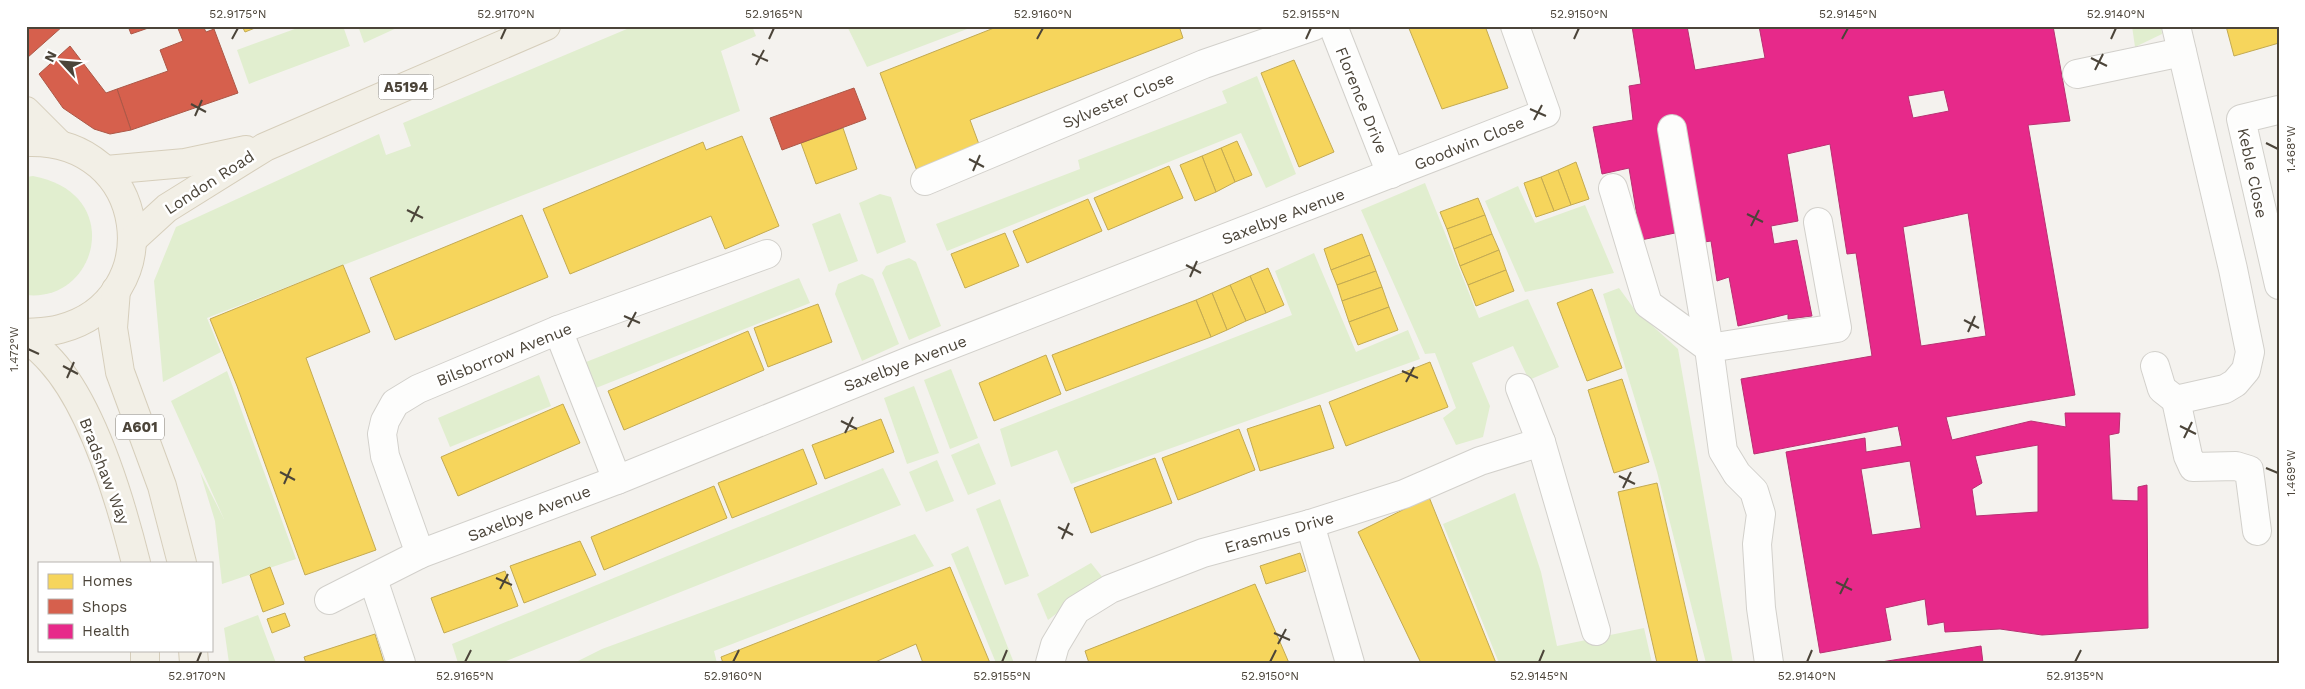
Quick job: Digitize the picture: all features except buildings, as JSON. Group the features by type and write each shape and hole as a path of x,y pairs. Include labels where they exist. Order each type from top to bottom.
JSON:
{"main road":[{"name":"London Road","path":"132,240 173,203 265,147 514,32 546,26"},
{"name":"A601","path":"26,111 58,143"},
{"name":"A601","path":"26,142 58,143 76,149 92,158 106,170 121,191 127,204 132,240 128,266 116,290 92,314 62,329 26,333"},
{"name":"London Road","path":"106,170 185,163 265,147"},
{"name":"A601","path":"116,290 113,328 120,372 162,486 182,562"},
{"name":"Bradshaw Way","path":"26,337 52,362 62,375 92,429 116,495 136,562"}],"street":[{"name":"Sylvester Close","path":"925,181 1204,64 1314,26"},
{"name":"Florence Drive","path":"1333,26 1391,174"},
{"name":"Goodwin Close","path":"1391,174 1546,113 1515,26"},
{"path":"2176,26 2234,269 2250,352 2246,370 2235,383 2225,388 2176,400"},
{"path":"2077,74 2182,52"},
{"name":"Keble Close","path":"2278,110 2241,119 2279,285"},
{"path":"1672,129 1723,451 1737,474 1754,491 1761,514 1757,544 1761,608 1769,663"},
{"name":"Saxelbye Avenue","path":"329,600 420,554 617,480 912,360 1391,174"},
{"path":"1613,188 1648,304 1708,348 1837,328 1818,222"},
{"name":"Bilsborrow Avenue","path":"420,554 384,456 382,434 390,409 404,396 558,330 767,254"},
{"path":"558,330 617,480"},
{"path":"2156,366 2162,389 2176,400 2188,456 2193,467 2236,466 2249,470 2257,532"},
{"path":"1520,388 1540,442 1596,631"},
{"name":"Erasmus Drive","path":"1050,663 1055,645 1076,610 1110,589 1203,553 1310,524 1404,494 1480,461 1540,442"},
{"path":"1310,524 1333,639 1350,663"},
{"path":"373,579 401,663"}],"green space":[{"path":"303,26 343,26 350,46 249,84 237,50"},
{"path":"358,26 401,26 364,43"},
{"path":"634,26 752,26 756,36 721,51 740,111 207,318 221,352 163,382 154,281 176,227 379,134 386,155 411,146 403,123"},
{"path":"847,26 975,26 867,67"},
{"path":"2132,26 2161,26 2162,34 2135,47"},
{"path":"1257,76 1296,174 1266,188 1241,133 947,251 936,224 1080,169 1078,160 1227,103 1222,91"},
{"path":"33,176 62,186 81,203 91,223 91,245 84,265 71,282 51,293 26,295 26,177"},
{"path":"1425,183 1479,318 1528,299 1559,367 1529,380 1513,346 1472,363 1490,406 1483,437 1456,445 1443,418 1456,408 1435,353 1425,354 1361,210"},
{"path":"1518,186 1535,223 1585,205 1614,273 1525,292 1485,201"},
{"path":"880,194 891,197 906,242 877,254 859,203"},
{"path":"840,213 858,261 829,272 812,224"},
{"path":"1314,253 1356,352 1408,330 1420,359 1071,484 1057,450 1011,467 1000,429 1292,315 1275,271"},
{"path":"909,258 916,262 941,326 909,340 882,273 886,266"},
{"path":"862,274 873,279 899,344 862,361 835,294 838,284"},
{"path":"799,278 810,303 596,388 586,362"},
{"path":"1619,288 1635,310 1678,349 1733,663 1706,663 1657,472 1603,294"},
{"path":"951,369 978,438 950,449 924,380"},
{"path":"227,371 296,559 222,584 215,521 200,472 224,519 171,401"},
{"path":"539,375 551,406 450,447 438,418"},
{"path":"914,386 939,453 907,464 884,398"},
{"path":"979,443 996,484 968,495 951,455"},
{"path":"937,460 954,501 926,512 909,472"},
{"path":"883,468 901,505 501,663 458,663 452,644"},
{"path":"1515,493 1541,572 1557,646 1644,628 1652,663 1499,663 1443,524"},
{"path":"1000,499 1029,576 1005,585 976,509"},
{"path":"915,534 934,566 714,651 717,663 574,663 602,649"},
{"path":"968,546 1014,663 996,663 951,554"},
{"path":"1091,563 1103,578 1048,620 1037,594"},
{"path":"258,615 276,663 229,663 224,628"}]}
